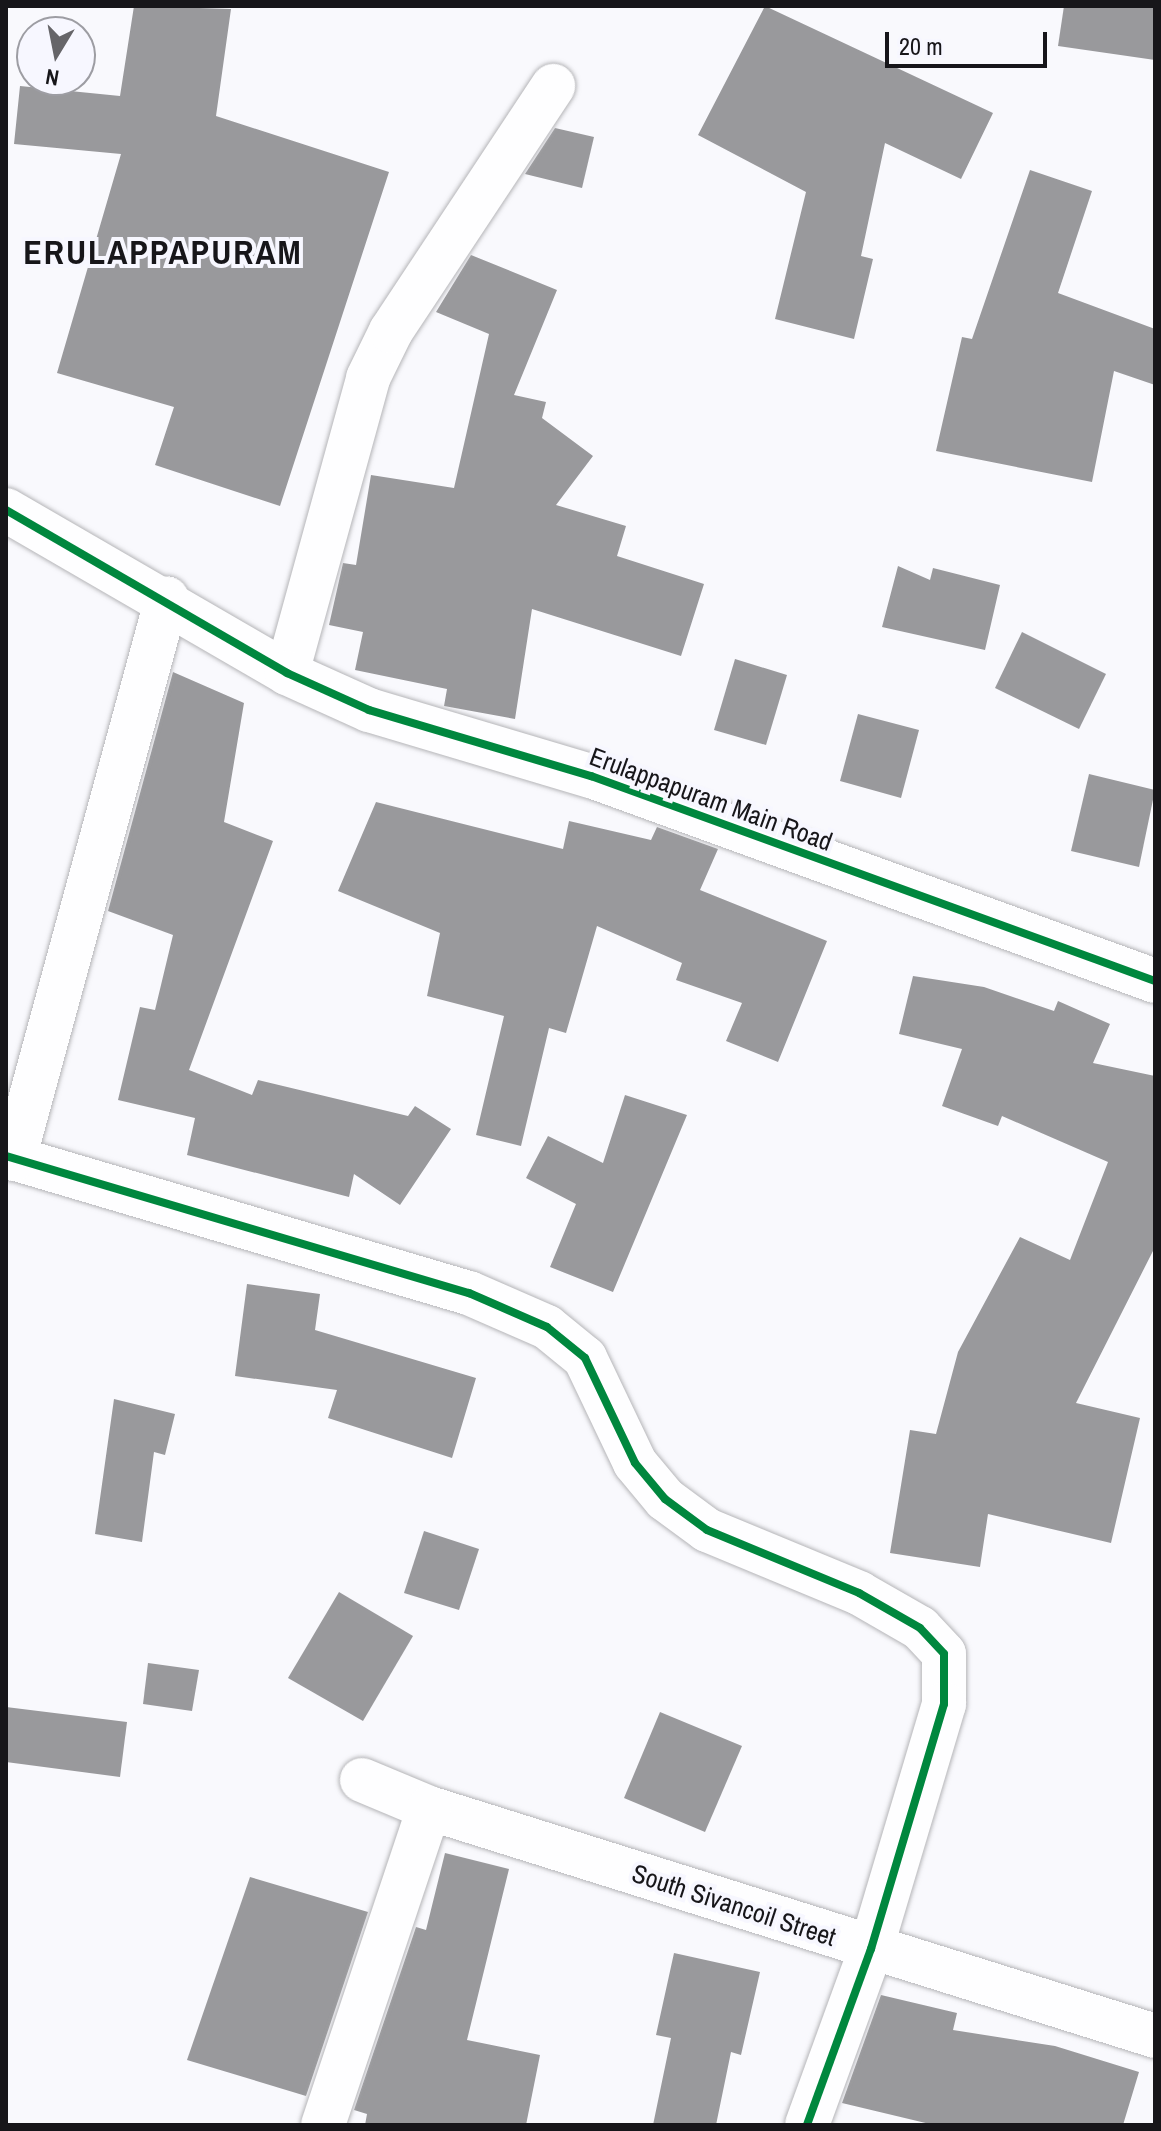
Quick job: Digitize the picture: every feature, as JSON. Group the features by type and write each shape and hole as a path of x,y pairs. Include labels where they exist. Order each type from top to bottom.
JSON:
{"street":[{"path":"287,673 368,378 391,331 553,86"},
{"name":"Erulappapuram Main Road","path":"6,510 167,598 287,673 465,745 591,776 1155,981"},
{"path":"167,598 10,1157 469,1293 547,1327 585,1358 635,1463 665,1499 707,1530 859,1593 920,1628 944,1654 944,1704 871,1949 807,2125"},
{"name":"South Sivancoil Street","path":"362,1780 429,1808 1155,2036"},
{"path":"323,2125 429,1808"}],"building":[{"path":"134,6 231,9 216,116 389,172 280,506 155,465 174,407 57,373 121,154 14,144 19,96 96,94 120,96"},
{"path":"765,6 993,113 961,179 885,143 861,256 873,259 854,339 775,319 806,192 698,135"},
{"path":"1064,6 1155,6 1155,60 1058,46"},
{"path":"555,128 594,137 582,188 525,174"},
{"path":"1030,170 1092,191 1058,293 1155,329 1155,385 1114,371 1092,482 936,451 962,337 972,339"},
{"path":"471,255 557,290 514,395 546,402 542,418 593,456 556,505 626,526 617,556 704,584 681,656 532,609 515,719 444,706 447,689 355,670 363,632 329,625 343,563 356,565 371,475 454,488 489,334 436,312"},
{"path":"898,566 930,580 933,568 1000,585 985,650 882,627"},
{"path":"1022,632 1106,674 1079,729 995,688"},
{"path":"735,659 787,675 766,745 714,730"},
{"path":"173,672 244,703 224,822 273,841 189,1070 252,1095 258,1080 408,1116 415,1106 451,1129 400,1205 354,1174 349,1197 187,1155 195,1118 118,1100 140,1007 155,1010 173,935 108,911"},
{"path":"858,714 919,730 901,798 840,781"},
{"path":"1089,774 1155,790 1139,867 1071,851"},
{"path":"376,802 563,849 569,821 651,840 657,827 718,849 700,890 827,941 778,1062 726,1041 742,1003 676,980 682,963 597,926 566,1033 549,1028 521,1146 476,1135 504,1016 427,996 440,933 338,891"},
{"path":"913,976 984,987 1054,1011 1058,1001 1110,1024 1093,1063 1155,1076 1155,1247 1076,1403 1140,1418 1111,1543 988,1514 980,1567 890,1553 910,1430 936,1434 958,1352 1020,1237 1070,1260 1108,1162 1002,1116 998,1126 942,1106 962,1049 899,1034"},
{"path":"625,1095 687,1115 613,1292 550,1267 576,1204 526,1178 548,1136 603,1163"},
{"path":"247,1284 320,1294 315,1330 476,1378 452,1458 328,1418 337,1390 235,1376"},
{"path":"114,1399 175,1414 165,1455 154,1452 142,1542 95,1534"},
{"path":"424,1531 479,1549 459,1610 404,1593"},
{"path":"339,1592 413,1636 363,1721 288,1678"},
{"path":"148,1663 199,1670 192,1711 143,1704"},
{"path":"6,1707 127,1722 120,1777 6,1762"},
{"path":"660,1712 742,1746 705,1832 624,1798"},
{"path":"445,1853 509,1869 467,2040 540,2055 526,2125 365,2125 367,2114 354,2110 416,1927 426,1930"},
{"path":"250,1877 368,1912 306,2096 187,2060"},
{"path":"674,1953 760,1972 741,2055 731,2052 716,2125 653,2125 671,2038 656,2035"},
{"path":"881,1995 957,2013 953,2030 1055,2046 1139,2072 1123,2125 934,2125 842,2103"}],"cycle path":[{"path":"6,510 287,673 369,710 591,776 1155,981"},
{"path":"6,1156 469,1293 547,1327 585,1358 635,1463 665,1499 707,1530 859,1593 920,1628 944,1654 944,1704 871,1949 807,2125"}],"district":[{"name":"ERULAPPAPURAM","path":"163,253"}]}
